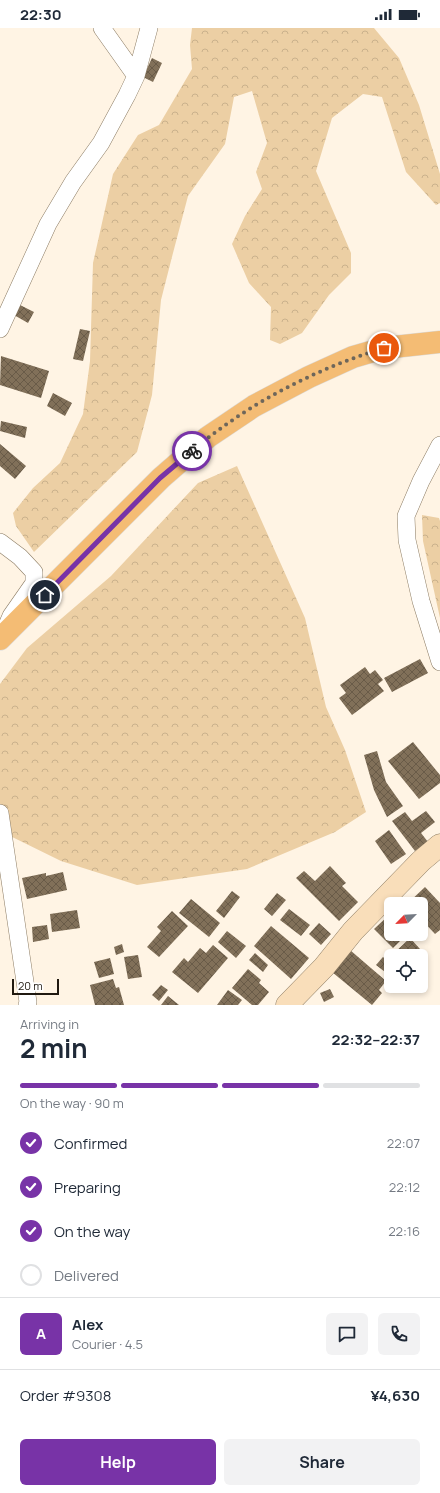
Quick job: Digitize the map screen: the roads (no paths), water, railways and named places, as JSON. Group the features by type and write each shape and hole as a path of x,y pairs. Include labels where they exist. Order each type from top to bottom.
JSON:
{"main road":[{"path":"1,640 160,478 208,437 254,406 309,377 353,357 384,348 440,342"}],"street":[{"path":"102,28 136,76"},
{"path":"0,329 48,224 73,182 102,143 136,76 149,28"},
{"path":"440,445 421,481 406,516 407,540 421,601 440,662"},
{"path":"0,542 20,557 34,572 34,582 11,616 1,640"},
{"path":"0,813 28,1002 27,1005"},
{"path":"287,1005 324,968 353,931 422,861 440,845"}]}
